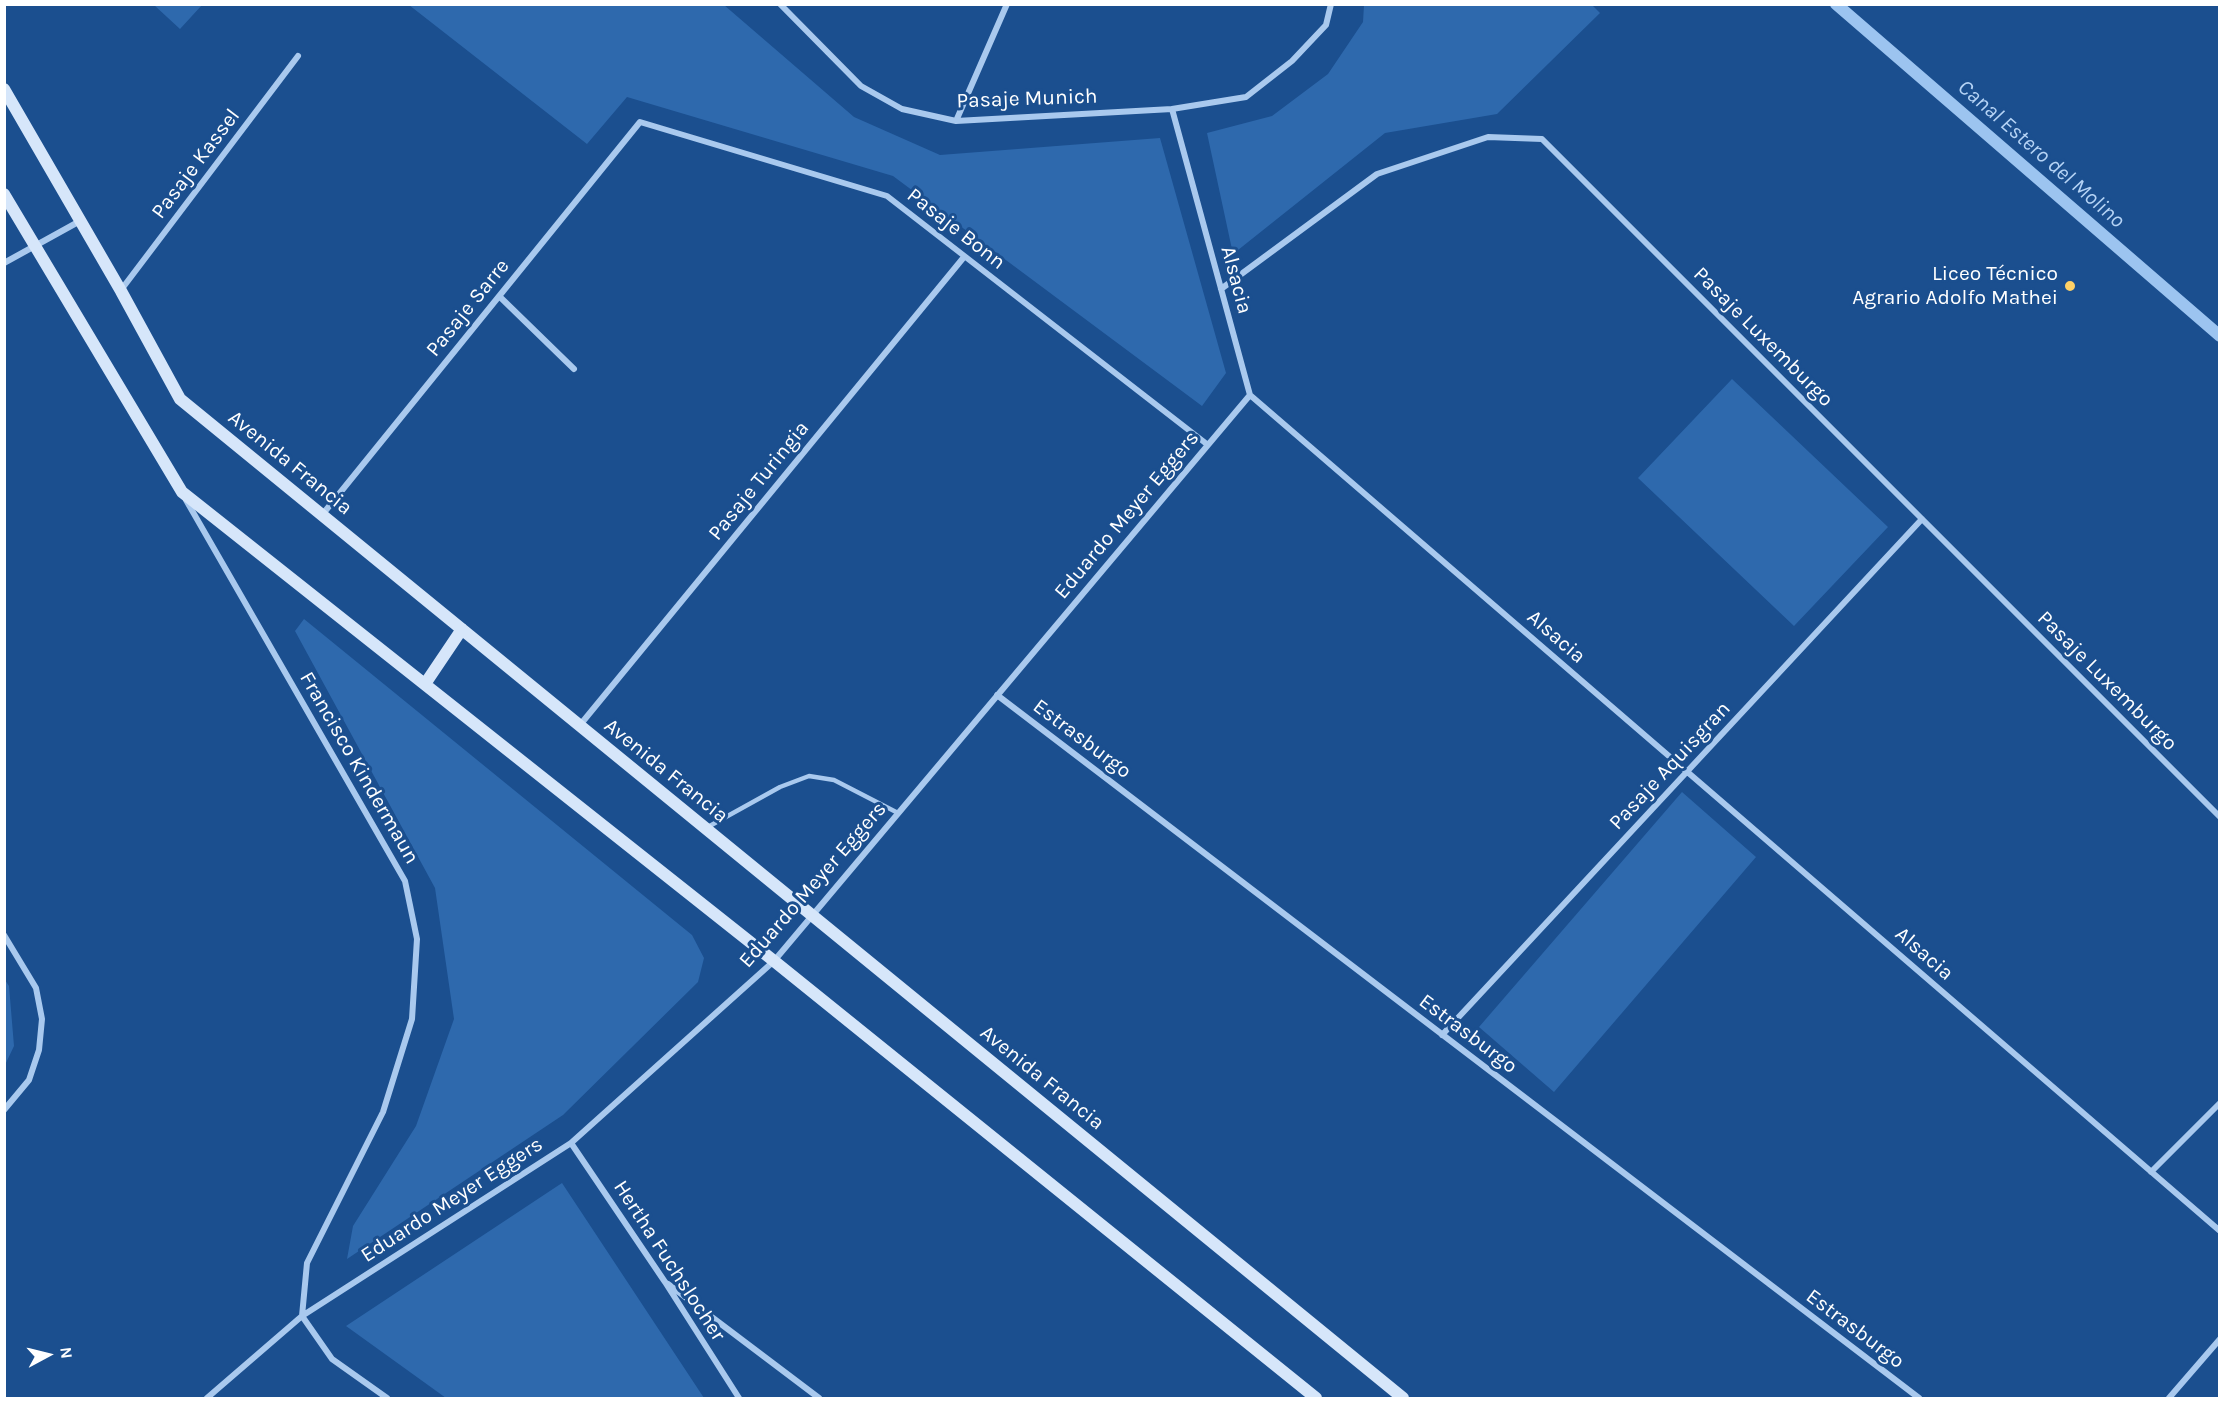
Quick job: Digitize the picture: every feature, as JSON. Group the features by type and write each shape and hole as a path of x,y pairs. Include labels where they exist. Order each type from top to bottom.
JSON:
{"main road":[{"name":"Avenida Francia","path":"4,89 121,291 180,399 1403,1398"},
{"path":"4,194 182,492 774,961 1316,1398"},
{"path":"425,684 462,629"}],"street":[{"name":"Pasaje Munich","path":"780,4 861,86 902,109 956,121 1172,109"},
{"path":"956,121 1007,4"},
{"path":"1172,109 1246,97 1292,61 1326,25 1331,4"},
{"name":"Pasaje Kassel","path":"121,291 298,56"},
{"name":"Alsacia","path":"1172,109 1250,395 2220,1231"},
{"name":"Pasaje Bonn","path":"640,122 887,196 1208,445"},
{"name":"Pasaje Sarre","path":"322,515 640,122"},
{"name":"Pasaje Luxemburgo","path":"1221,289 1377,174 1488,137 1542,139 2220,817"},
{"path":"4,263 80,221"},
{"name":"Pasaje Turingia","path":"580,726 964,257"},
{"path":"499,296 574,369"},
{"name":"Eduardo Meyer Eggers","path":"207,1398 302,1316 571,1143 774,961 1250,395"},
{"name":"Francisco Kindermaun","path":"182,492 405,881 417,939 412,1019 409,1030 383,1112 307,1263 302,1316"},
{"name":"Pasaje Aquisgran","path":"1442,1035 1922,519"},
{"name":"Estrasburgo","path":"997,695 1919,1398"},
{"path":"4,936 36,988 42,1019 39,1050 29,1080 4,1110"},
{"path":"2151,1172 2220,1103"},
{"name":"Hertha Fuchslocher","path":"571,1143 665,1281 739,1398"},
{"path":"665,1281 819,1398"},
{"path":"302,1316 332,1359 387,1398"},
{"path":"2169,1398 2220,1339"}],"lane":[{"path":"706,828 780,787 809,776 834,780 898,813"}],"shaded area":[{"path":"154,5 202,5 180,29"},
{"path":"409,5 724,5 854,117 940,155 1160,138 1226,373 1202,406 893,176 627,97 587,144"},
{"path":"1364,5 1592,5 1600,13 1497,114 1385,133 1233,254 1207,133 1272,116 1328,74 1363,22"},
{"path":"1732,379 1888,527 1794,626 1638,478"},
{"path":"304,619 692,935 704,958 698,982 563,1115 347,1259 353,1226 416,1126 454,1019 435,888 295,631"},
{"path":"1682,792 1756,857 1554,1092 1479,1027"},
{"path":"5,980 9,986 14,1046 5,1065"},
{"path":"562,1183 704,1398 446,1398 346,1326"}],"waterway":[{"name":"Canal Estero del Molino","path":"1836,4 2220,336"}],"place":[{"name":"Liceo Técnico Agrario Adolfo Mathei","path":"2070,286"}]}
